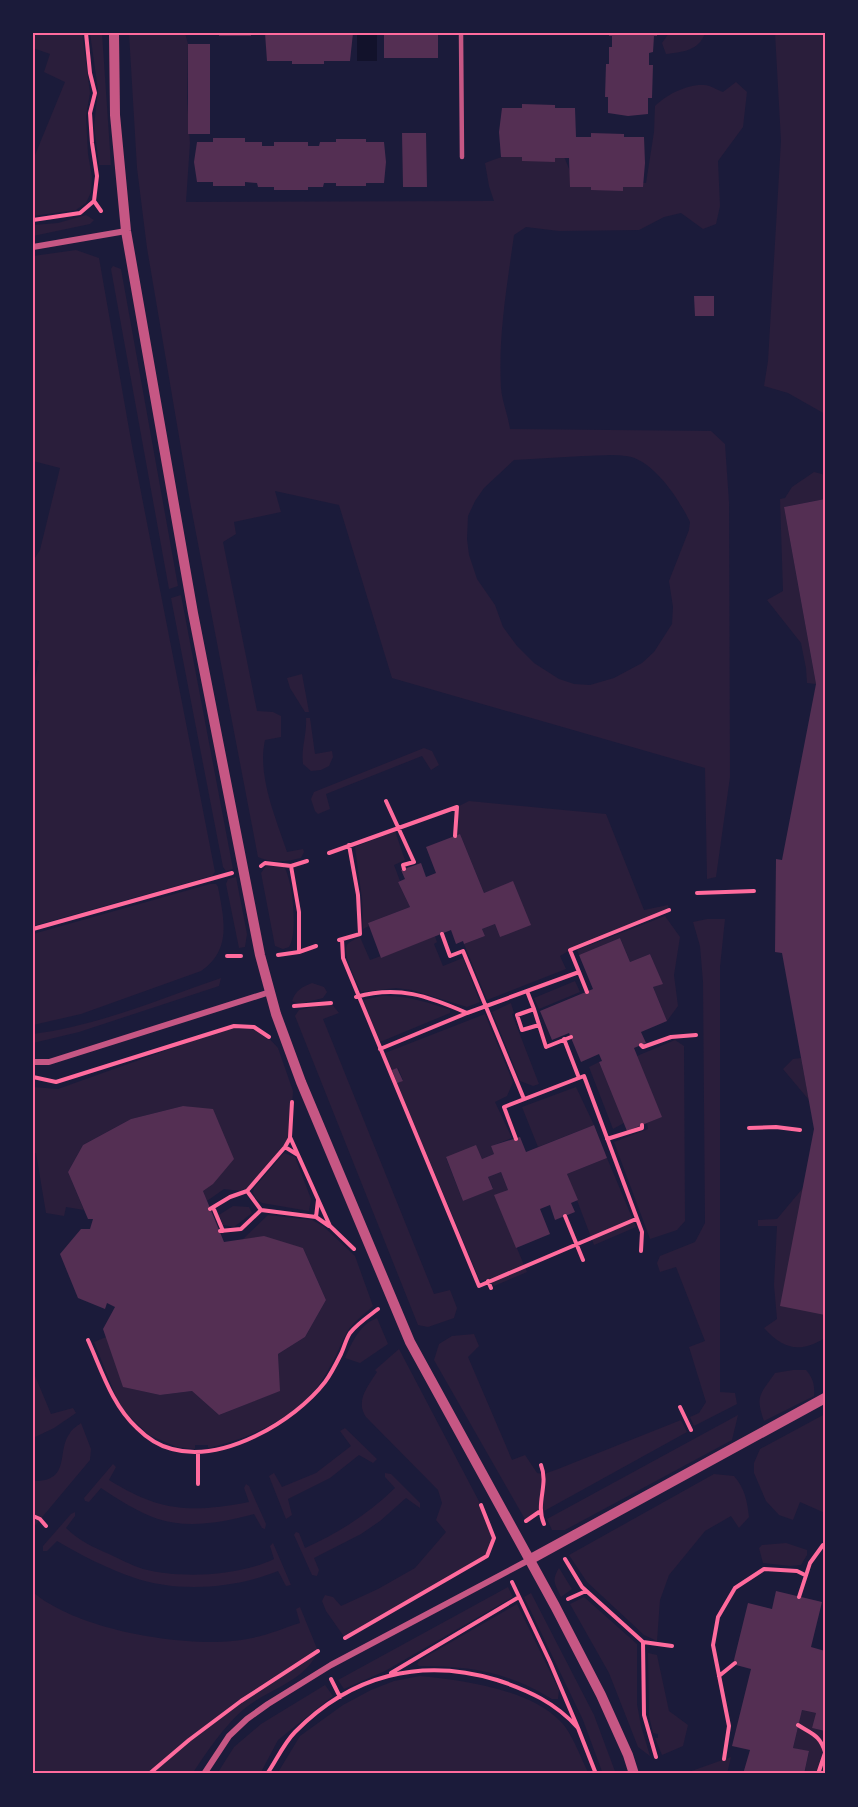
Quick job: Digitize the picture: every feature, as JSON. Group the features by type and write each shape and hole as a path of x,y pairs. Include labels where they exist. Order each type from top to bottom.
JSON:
{"street":[{"path":"114,33 115,115 126,231 191,606 249,902 270,992 301,1082 332,1161 410,1342 601,1695 634,1774"},
{"path":"33,247 126,231"},
{"path":"33,1062 50,1062 270,992"},
{"path":"204,1774 229,1736 247,1719 325,1669 825,1398"}],"lane":[{"path":"461,33 462,157"}],"path":[{"path":"81,33 87,36 90,73 95,93 90,113 97,176 94,201 101,211"},
{"path":"33,220 80,213 94,201"},
{"path":"386,801 414,862 403,865 404,869"},
{"path":"329,853 457,807 455,836"},
{"path":"349,845 358,895 360,934 341,940 343,958 357,997 479,1286 636,1219"},
{"path":"261,866 265,863 291,866 307,861"},
{"path":"291,866 299,912 299,952"},
{"path":"33,929 235,872"},
{"path":"697,893 754,891"},
{"path":"587,992 570,950 669,910"},
{"path":"442,934 450,956 463,951 524,1099"},
{"path":"278,955 299,952 316,946"},
{"path":"227,956 241,956"},
{"path":"380,1048 467,1012 579,972"},
{"path":"357,997 387,991 405,992 427,997 467,1012"},
{"path":"527,991 546,1047 570,1037"},
{"path":"294,1006 331,1003"},
{"path":"534,1009 517,1015 519,1022 522,1030 539,1024"},
{"path":"248,1026 255,1022"},
{"path":"33,1077 56,1082 234,1026 254,1027 272,1041"},
{"path":"641,1045 643,1047 671,1037 696,1035"},
{"path":"564,1040 579,1078"},
{"path":"516,1139 504,1107 584,1076 642,1232 641,1251"},
{"path":"261,1210 241,1229 221,1231 211,1208 230,1197 247,1191 285,1147 290,1137 293,1091"},
{"path":"607,1139 642,1128 642,1125"},
{"path":"749,1128 776,1127 800,1130"},
{"path":"290,1137 330,1226"},
{"path":"285,1147 298,1155"},
{"path":"247,1191 261,1210 316,1217 330,1226 358,1252"},
{"path":"316,1217 318,1200"},
{"path":"565,1216 584,1260"},
{"path":"488,1281 491,1288"},
{"path":"374,1299 382,1318"},
{"path":"88,1340 115,1401 137,1429 153,1441 172,1449 198,1452 228,1446 262,1433 287,1419 325,1382 341,1355 350,1333 378,1309"},
{"path":"680,1407 691,1430"},
{"path":"198,1452 198,1484"},
{"path":"541,1465 544,1474 539,1512 544,1524"},
{"path":"345,1638 487,1556 494,1538 477,1499"},
{"path":"526,1521 539,1512"},
{"path":"33,1516 40,1519 46,1526"},
{"path":"799,1597 810,1563 824,1545"},
{"path":"565,1559 586,1591 643,1642 672,1646"},
{"path":"724,1759 729,1726 713,1645 718,1617 735,1588 764,1569 797,1571 805,1575"},
{"path":"510,1579 550,1662 596,1774"},
{"path":"568,1599 586,1591"},
{"path":"267,1774 294,1733 340,1697 389,1674 519,1597"},
{"path":"643,1642 644,1715 656,1757"},
{"path":"705,1647 713,1645"},
{"path":"149,1774 241,1701 318,1651"},
{"path":"719,1677 735,1663"},
{"path":"325,1669 340,1697"},
{"path":"389,1674 425,1670 471,1672 510,1684 542,1698 565,1712 578,1728"},
{"path":"798,1725 822,1741 825,1752 818,1774"}],"shaded area":[{"path":"33,33 82,33 90,93 86,116 92,177 91,192 86,203 76,210 33,216 33,160 65,82 44,72 50,54 33,48"},
{"path":"90,33 102,33 111,165 99,165 94,126 98,90"},
{"path":"129,33 185,33 188,44 187,99 190,143 186,202 494,201 485,163 505,156 532,152 563,154 576,186 595,183 646,183 654,132 655,106 677,91 697,85 709,86 723,92 736,82 747,92 743,127 718,161 720,206 716,224 703,229 681,213 664,217 639,230 559,231 526,227 514,235 504,311 500,369 501,388 510,429 711,431 725,444 729,502 730,777 716,877 707,879 705,768 392,678 339,505 275,491 281,512 234,522 236,534 223,542 257,711 273,712 281,716 281,737 265,740 263,754 269,797 287,852 303,849 304,852 301,858 284,861 258,857 191,507 147,248 137,168","holes":["626,456 646,464 679,502 690,522 669,581 673,607 672,624 654,652 642,663 614,678 590,685 574,684 559,679 534,663 503,627 495,605 477,579 469,555 468,516 484,488 514,460"]},
{"path":"357,33 377,33 377,61 357,61"},
{"path":"669,33 705,33 699,44 694,47 666,54 662,43"},
{"path":"775,33 825,33 825,414 788,393 764,386 768,361 781,141"},
{"path":"86,215 94,220 90,224 33,236 33,225 58,223"},
{"path":"76,250 99,258 132,446 215,872 212,876 33,926 33,687 39,661 33,659 33,561 40,550 60,468 33,461 33,256"},
{"path":"113,266 121,269 178,586 169,589 111,269"},
{"path":"814,472 825,477 825,499 784,507 816,684 807,683 801,643 767,600 783,591 780,499 785,498 792,487"},
{"path":"181,595 233,869 226,871 223,867 171,598"},
{"path":"302,674 309,712 305,712 290,688 287,678"},
{"path":"306,718 310,718 315,754 332,751 333,757 329,766 321,770 311,771 303,764"},
{"path":"424,748 432,751 439,765 431,770 422,756 326,794 330,809 318,814 315,811 311,799 314,792"},
{"path":"469,801 606,814 644,910 668,905 669,910 570,950 560,956 566,969 487,1000 464,944 485,936 482,929 495,924 500,937 513,882 484,893 460,834 455,836 457,807"},
{"path":"395,831 405,860 394,865 400,881 398,882 410,907 368,923 369,926 363,929 362,899 355,847"},
{"path":"266,866 284,867 290,883 294,920 292,941 289,947 283,949 275,946 261,873"},
{"path":"236,877 247,934 245,947 239,948 226,884 228,879"},
{"path":"216,884 218,887 223,922 222,944 211,963 201,971 81,1014 33,1025 33,934"},
{"path":"665,916 680,937 674,975 678,1006 667,1021 653,987 662,983 650,954 630,962 620,938 579,955 577,950"},
{"path":"725,919 720,967 720,1392 735,1393 737,1404 694,1426 690,1417 699,1413 706,1402 689,1347 705,1341 676,1267 660,1272 657,1263 660,1256 695,1242 705,1223 703,982 700,946 693,922"},
{"path":"435,936 437,942 434,944 443,966 463,958 480,1002 467,1007 412,990 396,988 361,992 347,955 346,949 350,942 360,937 370,960"},
{"path":"221,978 219,986 79,1032 33,1043 33,1034 105,1018"},
{"path":"575,981 580,992 539,1009 534,998"},
{"path":"312,983 324,987 327,992 323,998 299,1004 292,1001 300,989"},
{"path":"382,996 400,997 433,1004 450,1010 450,1013 380,1042 363,1000"},
{"path":"331,1003 339,1013 323,1019 434,1294 450,1290 457,1308 454,1318 428,1327 418,1325 295,1016 299,1010"},
{"path":"511,1003 514,1013 512,1014 539,1084 533,1086 520,1081 492,1012"},
{"path":"485,1014 513,1082 507,1096 495,1102 512,1138 492,1146 494,1154 482,1159 476,1146 446,1158 463,1201 493,1188 488,1177 501,1172 508,1190 495,1196 527,1272 494,1286 488,1279 480,1281 397,1083 403,1080 398,1068 392,1070 385,1053"},
{"path":"234,1026 254,1027 266,1035 278,1048 293,1091 290,1137 285,1147 247,1191 224,1189 207,1201 203,1191 213,1110 183,1106 131,1119 83,1145 68,1172 84,1210 66,1207 64,1216 46,1213 36,1153 33,1153 33,1087 58,1089"},
{"path":"675,1040 684,1046 685,1221 677,1230 650,1239 614,1142 648,1129 647,1123 661,1117 637,1056"},
{"path":"801,1058 809,1100 783,1069 793,1059"},
{"path":"599,1062 624,1123 613,1129 589,1067"},
{"path":"576,1087 594,1125 538,1147 522,1107"},
{"path":"284,1153 295,1157 311,1199 309,1211 262,1203 253,1193 254,1188"},
{"path":"607,1158 636,1227 594,1245 567,1174"},
{"path":"803,1188 825,1313 825,1338 808,1346 793,1347 778,1341 764,1328 777,1319 774,1285 777,1226 758,1226 758,1220 777,1219"},
{"path":"233,1206 249,1207 252,1213 234,1227 223,1225 219,1215"},
{"path":"268,1215 312,1220 323,1226 355,1256 373,1306 347,1332 319,1385 297,1408 283,1418 239,1439 208,1448 208,1445 195,1445 195,1449 177,1447 149,1435 119,1404 94,1342 106,1337 124,1387 160,1395 192,1391 219,1415 279,1391 278,1354 305,1337 326,1300 303,1248 243,1239"},
{"path":"377,1318 388,1344 360,1363 345,1358 361,1329"},
{"path":"474,1334 479,1346 468,1357 512,1460 525,1455 537,1473 544,1474 558,1469 681,1420 687,1432 526,1521 434,1360 439,1344 452,1336"},
{"path":"399,1349 483,1509 494,1538 487,1556 345,1638 326,1611 322,1601 325,1595 333,1597 341,1606 378,1589 415,1568 446,1532 436,1520 442,1503 438,1490 366,1417 363,1411 362,1399 377,1372 375,1370"},
{"path":"806,1370 813,1382 814,1396 764,1421 760,1396 775,1373"},
{"path":"33,1371 51,1414 73,1408 76,1413 54,1428 33,1438"},
{"path":"825,1414 825,1513 800,1502 793,1520 779,1515 766,1501 754,1473 754,1463 760,1449"},
{"path":"738,1415 732,1440 565,1530 552,1530 547,1519"},
{"path":"81,1423 91,1449 90,1460 33,1528 33,1481 45,1480 58,1471 66,1440 72,1430"},
{"path":"345,1428 377,1459 373,1463 359,1455 330,1478 288,1499 292,1515 286,1519 269,1476 274,1473 282,1487 316,1473 351,1446 340,1431"},
{"path":"113,1464 116,1467 109,1480 144,1498 176,1507 210,1508 249,1502 244,1488 246,1484 266,1524 265,1529 262,1528 254,1514 231,1520 194,1524 158,1519 143,1513 101,1488 89,1502 85,1501 84,1498"},
{"path":"385,1473 391,1474 420,1503 420,1508 406,1498 361,1534 314,1558 319,1570 317,1576 312,1575 294,1535 296,1532 299,1533 305,1548 353,1522 395,1488 385,1477"},
{"path":"714,1474 734,1476 745,1495 749,1517 739,1528 731,1516 705,1531 669,1575 660,1600 657,1641 644,1635 587,1582 569,1555"},
{"path":"75,1512 75,1516 66,1528 76,1537 130,1564 158,1572 210,1574 260,1565 274,1559 270,1546 273,1543 291,1585 286,1586 278,1571 243,1582 224,1585 186,1587 168,1585 149,1582 122,1573 57,1541 47,1551 43,1551 43,1546"},
{"path":"786,1543 807,1550 807,1555 801,1565 763,1563 759,1548 762,1545"},
{"path":"559,1568 572,1589 561,1597 555,1579"},
{"path":"508,1587 513,1597 385,1671 344,1689 338,1680"},
{"path":"33,1592 53,1606 107,1627 138,1634 200,1642 252,1638 300,1623 296,1609 300,1607 318,1651 312,1662 295,1678 254,1702 236,1716 192,1774 33,1774"},
{"path":"531,1593 594,1715 616,1774 603,1774 583,1720 524,1597"},
{"path":"584,1597 637,1644 637,1704 650,1756 638,1747 609,1673 570,1604"},
{"path":"517,1604 559,1690 558,1699 552,1699 520,1682 488,1672 417,1664 420,1660"},
{"path":"648,1653 657,1655 669,1711 688,1725 683,1746 662,1755 655,1738 658,1738 658,1734 653,1733 649,1716"},
{"path":"420,1676 494,1688 531,1701 547,1710 560,1721 568,1732 589,1774 277,1774 300,1736 343,1705 394,1681"},
{"path":"325,1685 333,1696 278,1740 260,1774 217,1774 234,1747 261,1724"},
{"path":"802,1710 816,1713 812,1728 825,1731 825,1774 804,1774 809,1752 793,1748"},
{"path":"731,1757 727,1774 683,1774"}],"building":[{"path":"219,33 251,33 251,36 219,36"},
{"path":"265,33 353,33 350,61 292,64 292,61 267,61"},
{"path":"384,33 438,33 438,58 384,58"},
{"path":"609,33 657,33 657,36 654,36 653,52 649,53 649,65 653,65 652,98 648,98 648,114 628,116 608,113 608,97 605,97 606,64 609,64 609,47 612,47 612,36 609,36"},
{"path":"188,44 210,44 210,134 188,134"},
{"path":"522,104 575,108 576,137 591,137 591,133 644,137 643,187 623,187 623,191 570,187 569,158 555,158 555,162 522,161 522,157 501,157 499,132 502,108 522,108"},
{"path":"402,133 426,133 427,187 403,187"},
{"path":"213,138 245,138 245,142 262,142 262,146 274,146 274,142 308,142 308,146 319,146 320,142 336,142 336,139 366,139 366,142 384,142 386,162 384,183 366,183 366,186 336,186 336,183 324,183 323,187 308,187 308,190 274,190 274,187 258,187 257,183 245,182 245,186 213,186 213,182 197,182 194,162 197,142 213,142"},
{"path":"694,296 714,296 714,316 695,316"},
{"path":"825,499 825,1315 780,1306 814,1129 782,953 775,952 776,859 782,860 816,684 784,507"},
{"path":"460,834 484,893 513,881 531,925 500,937 495,924 482,929 485,936 464,944 463,941 456,944 451,930 381,958 368,923 410,907 398,882 405,879 401,870 421,863 426,877 436,873 426,847"},
{"path":"620,938 630,962 650,954 663,984 653,987 667,1021 641,1032 646,1043 634,1048 662,1117 627,1131 599,1062 602,1061 599,1054 581,1062 569,1033 552,1040 540,1011 593,989 579,955"},
{"path":"397,1068 403,1081 397,1083 392,1070"},
{"path":"183,1106 213,1109 234,1159 213,1184 203,1191 224,1242 264,1236 303,1248 326,1300 305,1337 278,1354 280,1391 219,1415 192,1391 160,1395 123,1387 103,1329 115,1307 107,1303 105,1309 78,1298 60,1254 81,1229 90,1229 93,1219 88,1219 68,1172 83,1145 131,1119"},
{"path":"594,1125 607,1158 567,1174 578,1200 571,1203 575,1212 555,1220 550,1205 540,1209 550,1234 516,1248 494,1195 508,1190 501,1172 488,1177 493,1189 463,1201 446,1157 476,1145 482,1159 494,1154 491,1146 520,1137 526,1152"},
{"path":"776,1591 822,1602 811,1647 825,1651 825,1731 812,1728 816,1713 802,1710 793,1748 809,1751 804,1774 743,1774 750,1750 732,1746 751,1669 736,1665 734,1660 748,1603 772,1609"}]}
